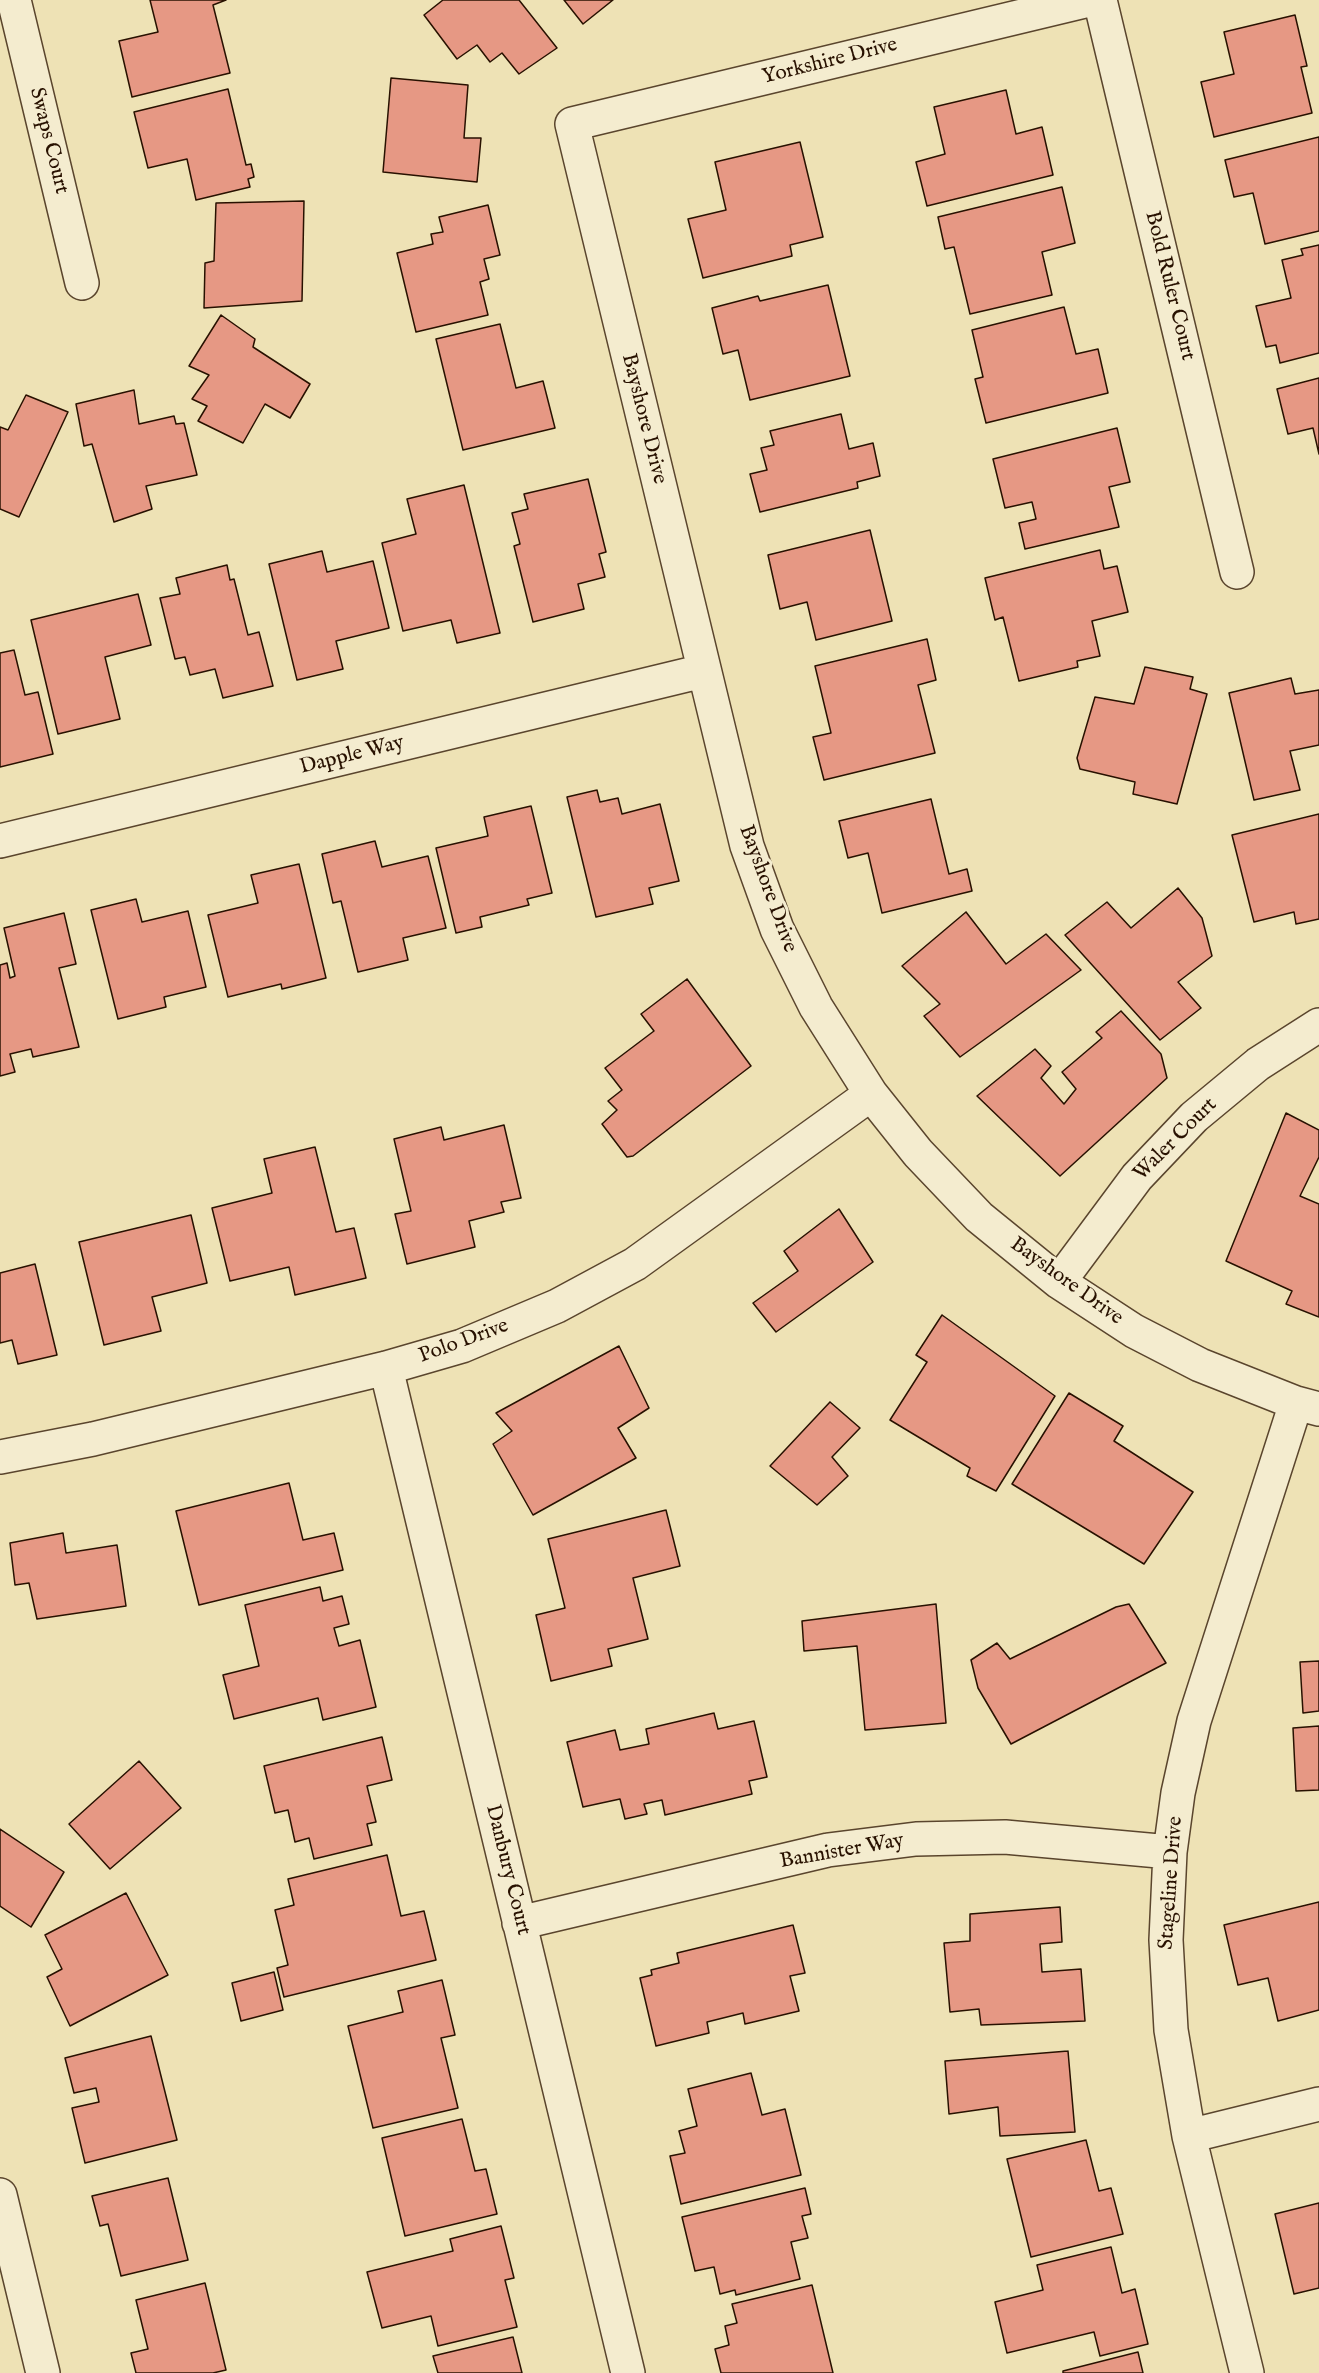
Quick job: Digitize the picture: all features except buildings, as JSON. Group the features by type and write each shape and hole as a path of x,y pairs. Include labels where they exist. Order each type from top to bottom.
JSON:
{"street":[{"name":"Swaps Court","path":"14,0 82,283"},
{"name":"Yorkshire Drive","path":"572,124 1089,0"},
{"name":"Bold Ruler Court","path":"1100,0 1237,572"},
{"name":"Bayshore Drive","path":"572,124 747,846 777,928 816,1007 871,1094 918,1153 979,1217 1059,1282 1134,1331 1200,1365 1307,1406"},
{"name":"Dapple Way","path":"0,841 704,671"},
{"name":"Waler Court","path":"1059,1282 1137,1177 1194,1117 1258,1064 1319,1025"},
{"name":"Polo Drive","path":"0,1456 93,1439 386,1368 462,1346 557,1306 635,1264 871,1094"},
{"name":"Danbury Court","path":"386,1368 628,2373"},
{"name":"Stageline Drive","path":"1246,2373 1189,2136 1171,2030 1166,1940 1170,1852 1178,1793 1194,1721 1307,1406"},
{"name":"Bannister Way","path":"519,1923 828,1850 916,1839 1005,1837 1170,1852"},
{"path":"1189,2136 1319,2104"},
{"path":"0,2195 43,2373"}]}
